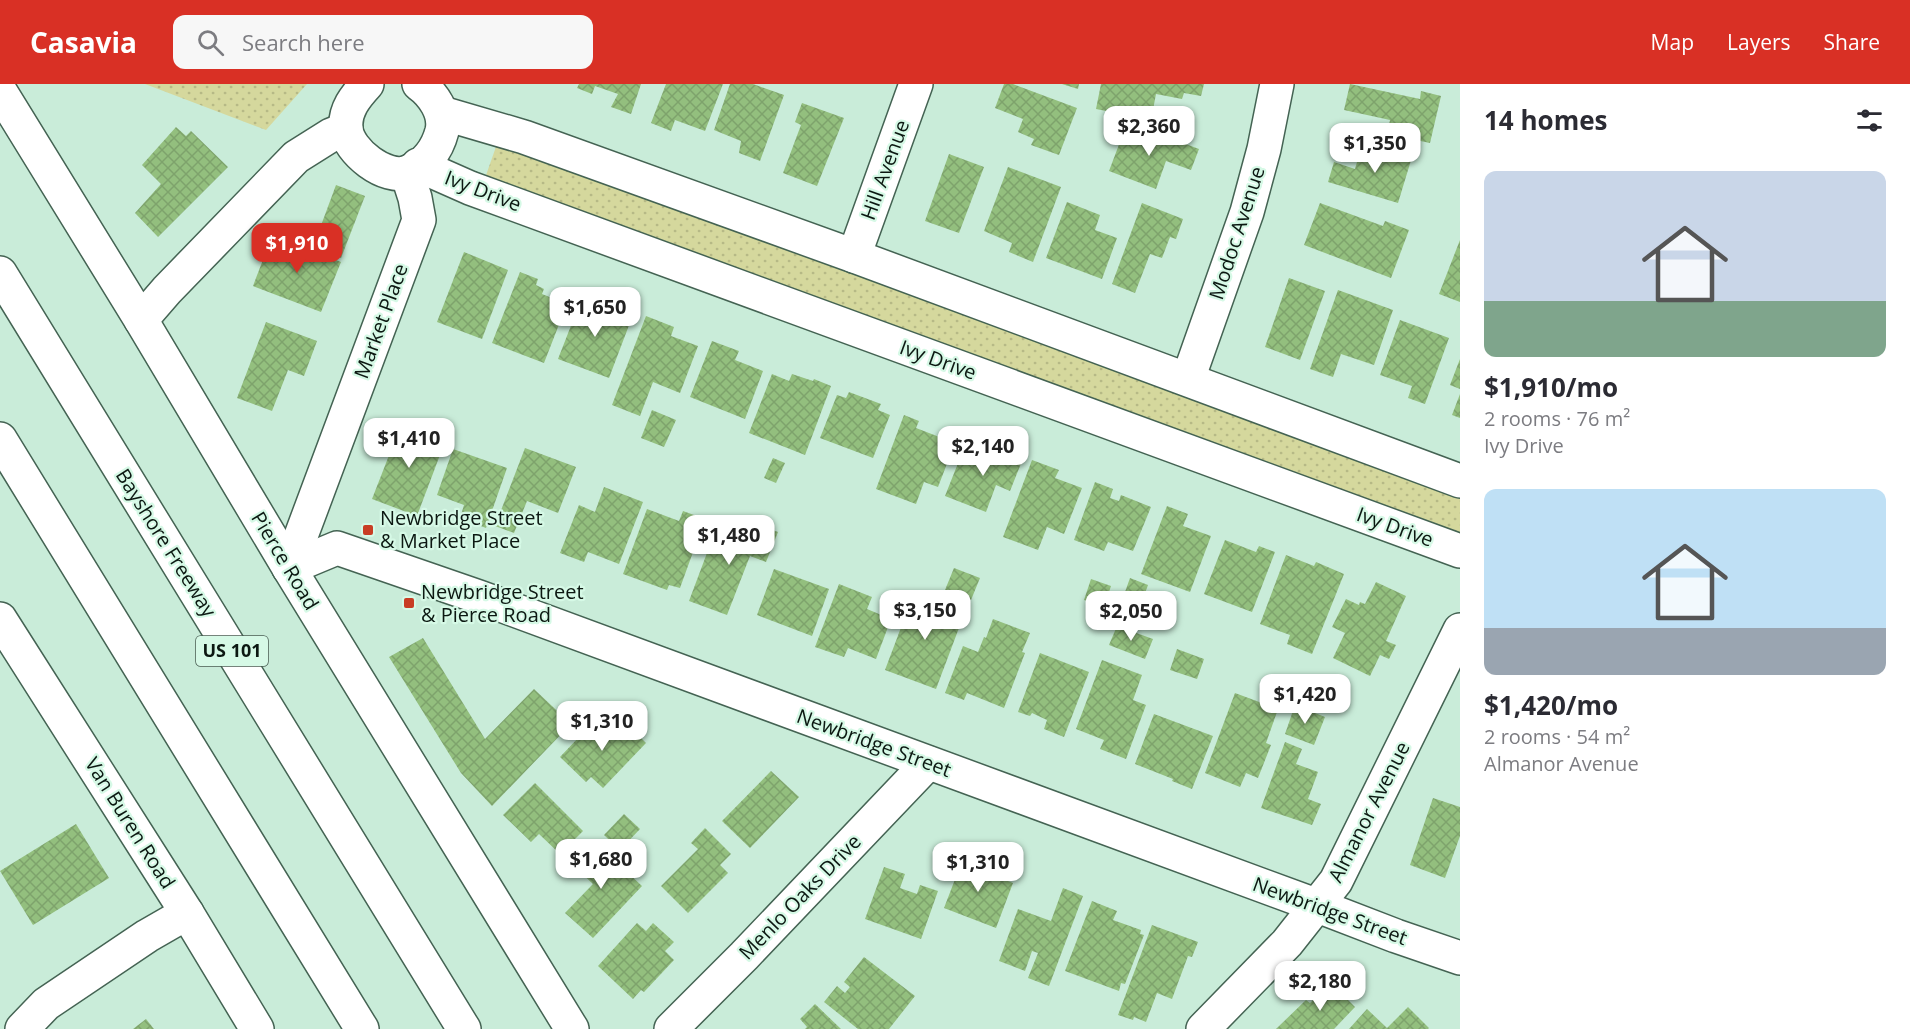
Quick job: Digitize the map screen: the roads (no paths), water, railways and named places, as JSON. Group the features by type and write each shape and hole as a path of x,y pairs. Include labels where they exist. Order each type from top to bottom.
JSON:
{"main road":[{"path":"141,320 167,290 296,157 331,135 346,129 349,108 367,84"},
{"path":"412,169 428,160 438,146 443,125 441,113 428,90 419,84"},
{"name":"Hill Avenue","path":"854,256 916,84"},
{"name":"Modoc Avenue","path":"1188,379 1247,212 1264,149 1277,84"},
{"name":"Pierce Road","path":"0,91 572,1029"},
{"path":"441,113 524,137 854,256 1460,481"},
{"name":"Ivy Drive","path":"346,129 351,144 360,156 392,172 412,169 481,192 1460,551"},
{"name":"Market Place","path":"289,568 418,220 412,169"},
{"name":"Bayshore Freeway","path":"0,273 464,1029"},
{"path":"0,439 362,1029"},
{"name":"Newbridge Street","path":"289,568 338,548 1460,958"},
{"name":"Van Buren Road","path":"0,619 187,913 257,1029"},
{"name":"Almanor Avenue","path":"1203,1029 1287,943 1340,875 1460,630"},
{"name":"Menlo Oaks Drive","path":"671,1029 928,763"},
{"path":"22,1029 46,1004 147,936 187,913"}],"place":[{"name":"Newbridge Street & Market Place","path":"368,530"},
{"name":"Newbridge Street & Pierce Road","path":"409,603"}]}
